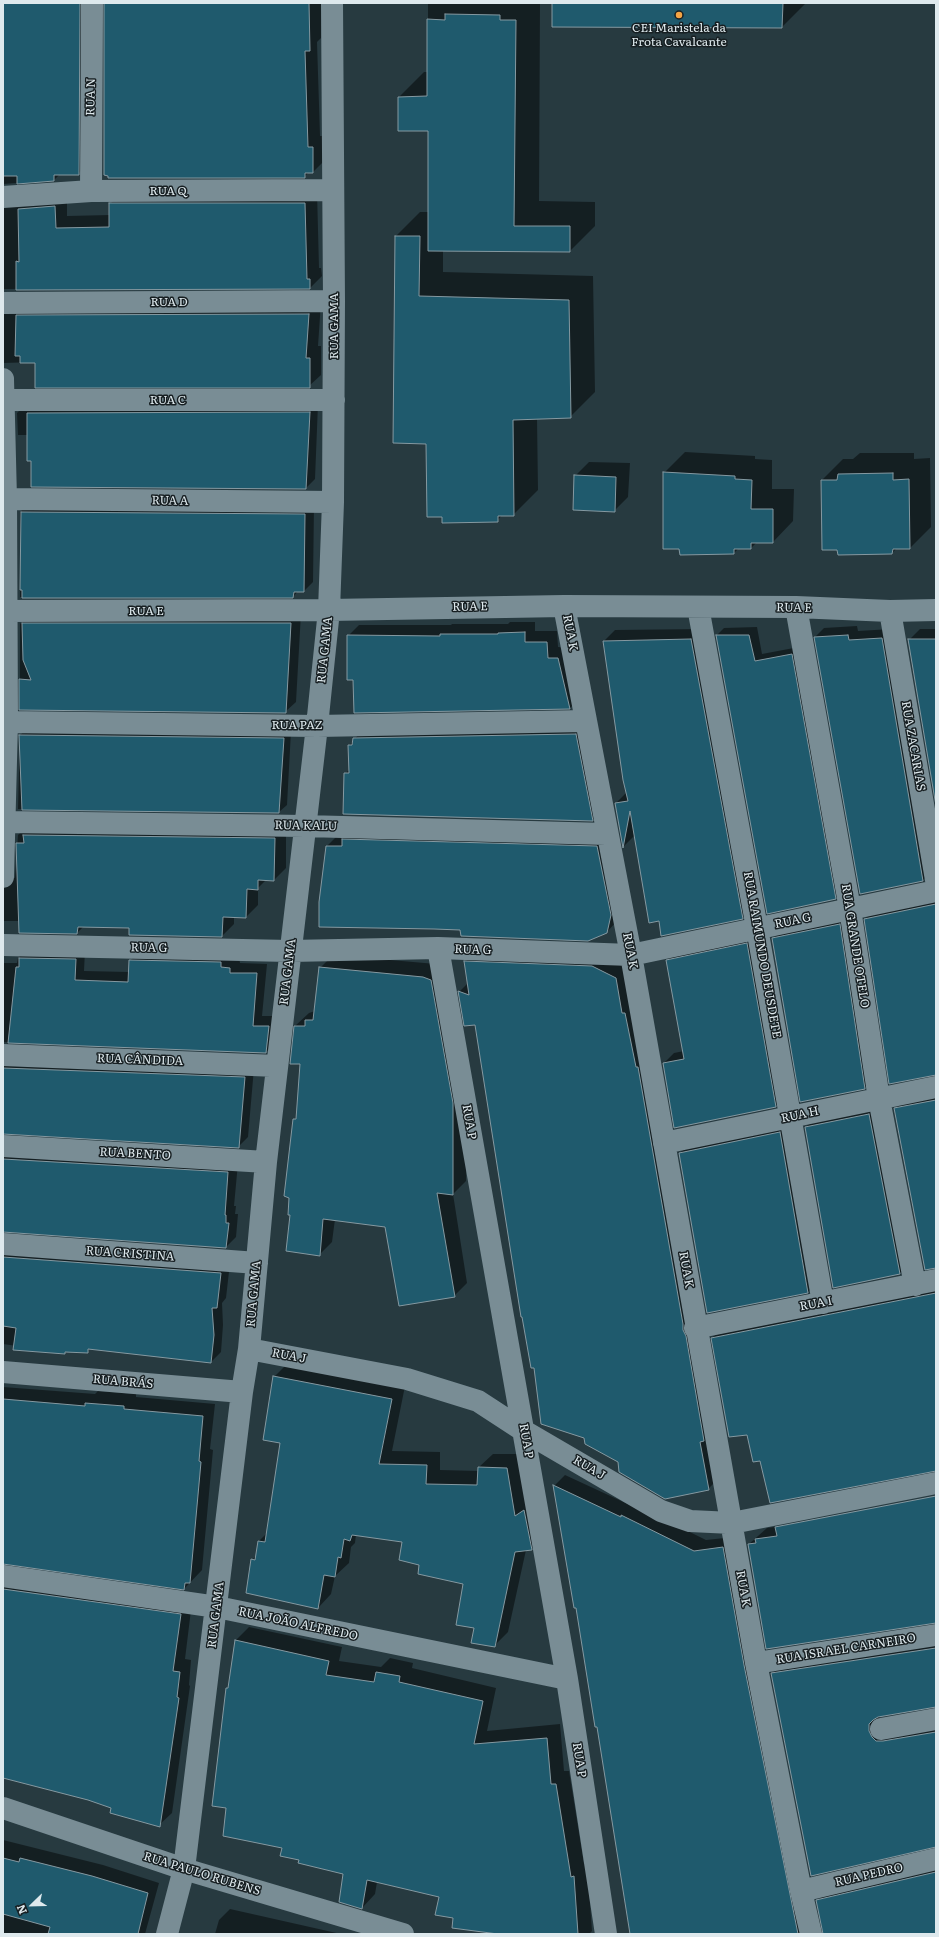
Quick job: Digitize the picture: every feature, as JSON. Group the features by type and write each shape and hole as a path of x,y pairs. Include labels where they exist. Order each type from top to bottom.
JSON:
{"street":[{"name":"RUA N","path":"90,191 92,3"},
{"name":"RUA GAMA","path":"167,1934 184,1870 242,1392 249,1349 266,1162 317,726 329,610 334,502 332,3"},
{"name":"RUA Q","path":"3,197 90,191 332,190"},
{"name":"RUA D","path":"3,303 334,301"},
{"name":"RUA C","path":"3,394 334,400"},
{"path":"3,394 6,499 5,611 7,722 3,877"},
{"name":"RUA A","path":"6,499 334,502"},
{"name":"RUA E","path":"5,611 329,610 564,606 796,607 890,611 936,610"},
{"name":"RUA K","path":"564,606 606,834 631,955 695,1328 732,1523 756,1663 801,1891 811,1934"},
{"name":"RUA RAIMUNDO DEUSDETE","path":"698,607 791,1117 823,1303"},
{"name":"RUA GRANDE OTELO","path":"796,607 850,909 879,1099 915,1285"},
{"name":"RUA ZACARIAS","path":"890,611 936,880"},
{"name":"RUA PAZ","path":"7,722 317,726 586,721"},
{"name":"RUA KALU","path":"5,822 305,826 606,834"},
{"name":"RUA G","path":"3,946 290,951 438,948 631,955 936,891"},
{"name":"RUA P","path":"438,948 567,1679 606,1934"},
{"name":"RUA CÂNDIDA","path":"3,1055 277,1066"},
{"name":"RUA H","path":"664,1144 936,1087"},
{"name":"RUA BENTO","path":"3,1146 266,1162"},
{"name":"RUA CRISTINA","path":"3,1244 257,1263"},
{"name":"RUA I","path":"695,1328 936,1280"},
{"name":"RUA J","path":"249,1349 407,1379 478,1401 524,1431 661,1511 690,1521 732,1523 936,1483"},
{"name":"RUA BRÁS","path":"3,1372 242,1392"},
{"name":"RUA JOÃO ALFREDO","path":"3,1576 217,1607 567,1679"},
{"name":"RUA ISRAEL CARNEIRO","path":"756,1663 936,1635"},
{"path":"881,1729 936,1719"},
{"name":"RUA PAULO RUBENS","path":"3,1808 184,1870 403,1934"},
{"name":"RUA PEDRO","path":"801,1891 936,1859"}],"building":[{"path":"3,3 80,3 79,175 54,175 54,181 17,184 17,176 3,176"},
{"path":"104,3 309,3 310,51 305,51 308,147 313,147 313,173 305,173 305,178 108,178 108,176 104,175"},
{"name":"CEI Maristela da Frota Cavalcante","path":"552,3 783,3 782,28 552,27"},
{"path":"445,14 500,15 500,20 516,20 514,226 570,226 570,252 428,251 428,131 398,131 398,97 427,96 427,19 445,20"},
{"path":"109,203 305,203 307,279 310,279 310,289 16,290 16,261 19,262 18,209 55,206 56,228 109,227"},
{"path":"395,236 420,236 419,296 569,300 571,418 513,420 514,516 498,516 498,522 442,523 442,517 427,517 426,444 393,443"},
{"path":"309,314 306,358 310,358 310,388 35,388 35,363 20,363 20,356 15,356 16,315"},
{"path":"310,412 306,489 31,487 31,461 27,461 27,413"},
{"path":"663,472 735,476 735,479 752,480 751,509 773,509 773,543 751,543 751,549 734,549 734,554 680,555 679,549 663,549"},
{"path":"893,473 893,480 909,479 910,549 893,549 892,554 838,555 837,550 822,550 821,480 837,480 838,474"},
{"path":"574,475 616,477 615,512 573,510"},
{"path":"21,512 305,514 304,592 294,592 293,598 22,598 22,590 20,590"},
{"path":"22,623 291,623 286,713 19,710 19,679 31,680 23,660"},
{"path":"525,632 525,642 547,642 548,658 558,658 570,709 354,713 353,680 347,680 347,635 440,636 440,634 498,634"},
{"path":"716,635 749,635 755,661 792,654 836,899 767,914"},
{"path":"848,635 849,640 882,638 923,881 860,894 814,637"},
{"path":"691,639 743,919 661,936 659,921 649,923 630,811 623,848 615,803 628,801 623,780 603,641"},
{"path":"908,639 936,639 936,806"},
{"path":"576,734 593,821 343,814 344,773 349,773 348,745 352,745 353,738"},
{"path":"19,735 284,738 279,813 22,810"},
{"path":"23,835 275,838 274,881 258,880 258,890 247,889 246,918 223,917 222,937 129,935 129,928 78,927 77,934 19,933 16,843 24,843"},
{"path":"342,839 597,846 611,915 607,933 588,941 461,936 460,930 319,927 319,902 326,846 342,846"},
{"path":"936,904 936,1075 889,1084 864,919"},
{"path":"840,924 865,1089 800,1102 772,938"},
{"path":"747,943 776,1107 674,1128 663,1063 684,1059 666,960"},
{"path":"19,958 76,959 75,980 128,982 129,960 221,962 221,967 230,968 230,973 257,973 253,1026 269,1026 266,1053 8,1043 16,967 19,967"},
{"path":"464,961 592,966 616,978 622,1013 625,1013 636,1067 638,1067 683,1330 686,1336 704,1441 700,1442 709,1490 665,1499 619,1472 618,1462 585,1444 584,1438 541,1424 534,1368 531,1368 521,1317 475,1025 464,1026 458,991 469,995"},
{"path":"319,967 423,977 431,980 453,1103 453,1195 437,1193 455,1297 399,1306 385,1227 323,1219 320,1256 286,1251 290,1215 288,1215 289,1198 284,1196 293,1119 296,1119 300,1064 290,1064 294,1026 305,1026 305,1020 313,1020"},
{"path":"3,1068 245,1077 239,1148 3,1134"},
{"path":"936,1100 936,1268 925,1270 894,1108"},
{"path":"869,1114 900,1274 833,1288 805,1127"},
{"path":"780,1132 808,1293 707,1313 679,1153"},
{"path":"3,1159 228,1172 225,1215 226,1223 229,1223 226,1248 3,1232"},
{"path":"3,1257 221,1273 217,1308 212,1308 214,1335 211,1363 88,1349 88,1353 65,1352 65,1354 13,1350 16,1328 3,1326"},
{"path":"936,1293 936,1471 770,1503 760,1461 753,1462 747,1435 729,1437 711,1338"},
{"path":"273,1376 392,1399 379,1464 427,1465 426,1484 477,1485 478,1467 507,1468 515,1516 524,1510 532,1550 515,1552 495,1647 471,1643 474,1628 456,1625 463,1584 418,1574 419,1565 399,1560 402,1542 352,1535 350,1541 344,1539 341,1558 338,1557 335,1577 324,1575 318,1609 246,1593 251,1559 255,1560 258,1541 265,1542 280,1443 263,1440"},
{"path":"3,1399 85,1406 85,1403 124,1406 124,1409 203,1416 199,1461 201,1462 190,1583 185,1583 184,1590 3,1564"},
{"path":"553,1485 621,1517 621,1515 694,1551 723,1547 744,1665 798,1934 630,1934 597,1727 595,1727 576,1608 574,1608"},
{"path":"936,1496 936,1623 766,1649 748,1544 756,1543 755,1539 777,1536 775,1527"},
{"path":"3,1589 181,1614 173,1671 180,1672 177,1697 179,1698 160,1827 110,1813 111,1808 88,1800 3,1778"},
{"path":"235,1640 329,1661 326,1675 374,1682 376,1672 400,1676 399,1682 483,1701 474,1744 547,1738 551,1784 556,1784 571,1877 574,1876 578,1934 498,1934 452,1928 453,1918 435,1915 439,1897 367,1880 362,1909 339,1902 343,1874 298,1863 299,1860 280,1856 282,1848 223,1836 226,1808 212,1806 226,1688 228,1688"},
{"path":"936,1648 936,1707 878,1717 869,1724 869,1731 876,1741 936,1732 936,1847 811,1876 771,1673"},
{"path":"3,1858 19,1862 20,1858 92,1876 148,1893 138,1934 48,1934 50,1927 3,1914"},
{"path":"936,1872 936,1934 823,1934 816,1900"}],"place":[{"name":"CEI Maristela da Frota Cavalcante","path":"679,15"}]}
